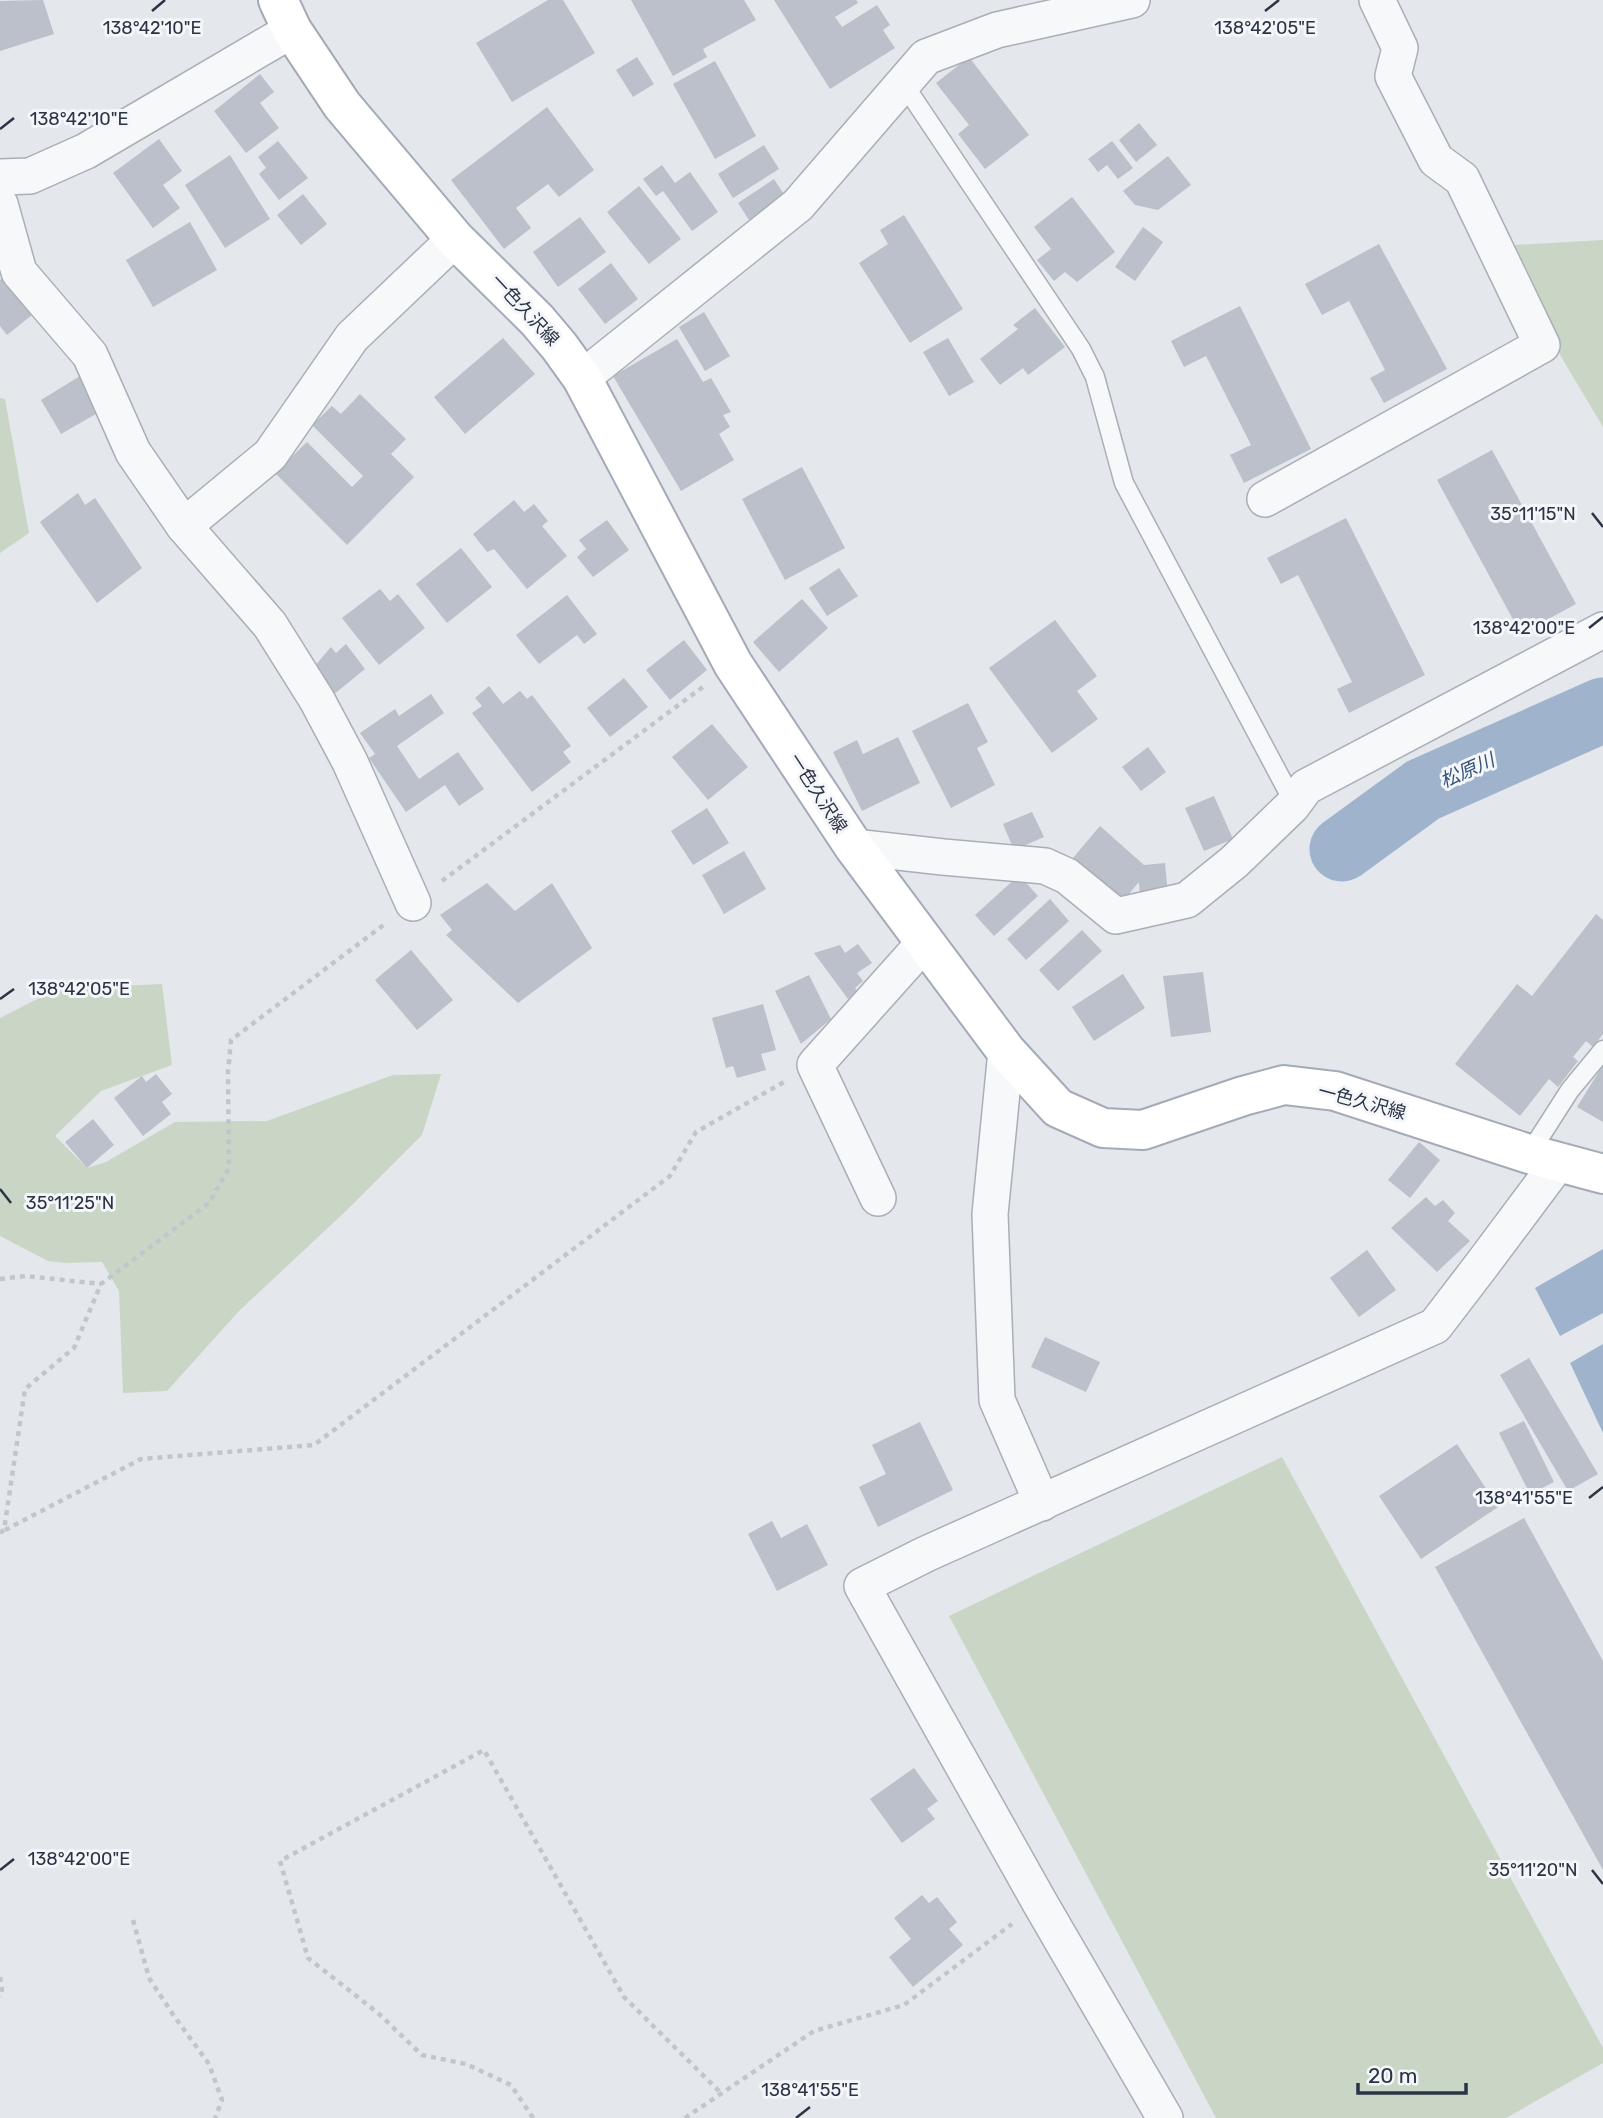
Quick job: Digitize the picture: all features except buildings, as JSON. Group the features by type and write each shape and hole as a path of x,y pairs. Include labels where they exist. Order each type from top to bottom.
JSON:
{"main road":[{"name":"一色久沢線","path":"285,15 342,105 455,239 537,320 582,378 733,664 854,847 1006,1051 1058,1108 1103,1128 1143,1130 1284,1085 1335,1091 1543,1158 1603,1174"}],"street":[{"path":"1265,499 1542,345 1462,179 1436,160 1393,76 1400,48 1377,0"},
{"path":"582,378 798,205 926,57 997,30 1120,1"},
{"path":"0,177 30,176 86,151 285,15"},
{"path":"0,204 19,272 90,355 133,452 184,526 270,625 317,700 350,762 413,903"},
{"path":"184,526 270,455 352,337 455,239"},
{"path":"854,847 1045,866 1067,876 1116,916 1187,900 1234,862 1294,803 1306,787 1603,630"},
{"path":"878,1198 815,1065 925,942"},
{"path":"1006,1051 990,1214 997,1400 1042,1503"},
{"path":"1165,2118 1040,1903 862,1586 926,1554 1435,1326 1484,1262 1543,1158"}],"lane":[{"path":"903,83 1081,349 1095,377 1124,484 1294,803"},
{"path":"1543,1158 1570,1090 1603,1050"}],"path":[{"path":"2,1532 24,1389 74,1348 101,1284 209,1203 229,1168 228,1072 231,1040 733,664"},
{"path":"2,1532 141,1459 314,1444 670,1176 696,1132 815,1065"},
{"path":"0,1279 26,1276 101,1284"},
{"path":"533,2118 511,2085 466,2064 422,2055 378,2012 309,1958 280,1861 484,1750 624,1997 722,2094"},
{"path":"685,2118 814,2031 904,2005 1040,1903"},
{"path":"133,1920 149,1978 209,2064 222,2100 215,2118"},
{"path":"0,1977 0,1997"}],"green space":[{"path":"1603,240 1603,427 1495,246"},
{"path":"0,398 5,399 29,533 0,553"},
{"path":"162,984 172,1065 101,1091 55,1136 87,1168 106,1162 175,1122 267,1121 393,1075 441,1074 422,1135 239,1311 167,1391 123,1393 119,1291 102,1262 48,1261 0,1236 0,1018 57,989"},
{"path":"1282,1457 1603,2048 1603,2063 1506,2118 1216,2118 949,1616"}],"water":[{"path":"1603,1249 1603,1313 1560,1336 1535,1288"},
{"path":"1603,1344 1603,1433 1570,1363"}],"waterway":[{"name":"松原川","path":"1342,849 1423,790 1603,710"}]}
